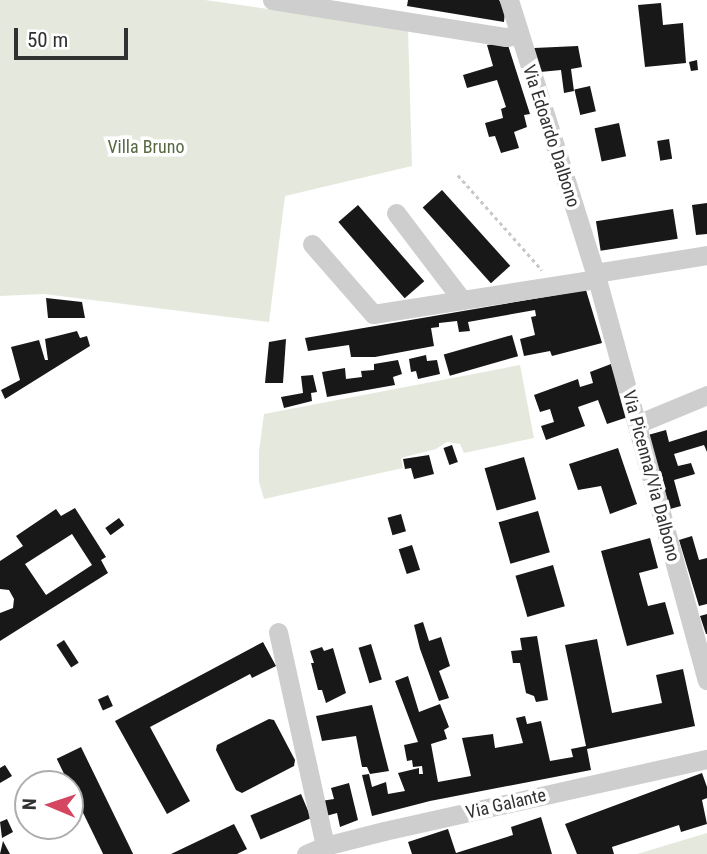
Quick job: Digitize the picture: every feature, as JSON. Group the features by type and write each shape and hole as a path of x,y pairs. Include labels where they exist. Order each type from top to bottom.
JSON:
{"street":[{"path":"272,0 506,37 519,35"},
{"name":"Via Edoardo Dalbono","path":"509,0 596,276"},
{"path":"396,213 462,300"},
{"path":"312,244 373,314 556,285 707,255"},
{"name":"Via Picenna/Via Dalbono","path":"596,276 706,670"},
{"path":"637,424 707,395"},
{"path":"278,632 325,846"},
{"name":"Via Galante","path":"306,854 325,846 707,759"}],"path":[{"path":"458,175 556,285"}],"green space":[{"name":"Villa Bruno","path":"0,0 205,0 408,29 412,166 285,196 269,322 44,294 0,296"},
{"path":"520,365 534,438 464,453 460,444 447,442 436,449 401,458 403,468 264,499 259,482 259,451 264,414"},
{"path":"707,833 707,854 637,854"}],"building":[{"path":"408,0 499,0 505,11 504,22 407,6"},
{"path":"661,3 663,25 683,23 686,63 645,67 638,5"},
{"path":"507,42 530,114 524,115 527,127 514,132 519,148 501,153 495,136 489,137 485,123 503,118 501,109 506,107 497,80 467,88 463,75 493,66 487,45"},
{"path":"578,46 582,67 571,69 574,91 564,93 561,70 540,72 534,48"},
{"path":"697,60 698,70 691,71 689,62"},
{"path":"590,86 596,111 580,115 574,90"},
{"path":"619,123 626,156 602,161 595,128"},
{"path":"669,139 672,159 660,161 657,141"},
{"path":"442,190 510,266 491,283 423,207"},
{"path":"707,203 707,234 696,235 692,205"},
{"path":"358,205 424,281 405,298 338,222"},
{"path":"673,209 678,239 601,251 596,221"},
{"path":"586,290 602,343 552,356 550,351 524,356 520,339 535,335 531,317 536,316 535,310 468,322 470,331 459,332 457,321 439,323 439,327 431,328 434,346 375,357 351,357 349,345 308,351 305,338"},
{"path":"46,298 82,302 85,318 48,318"},
{"path":"77,331 80,338 87,336 90,346 5,399 1,390 20,380 11,347 39,340 45,360 48,360 45,339"},
{"path":"512,335 518,356 450,376 444,355"},
{"path":"286,339 283,383 265,383 269,342"},
{"path":"426,355 427,361 437,360 440,374 418,379 416,371 411,372 409,359"},
{"path":"398,360 402,374 393,377 395,385 327,397 322,372 345,368 346,379 362,377 361,371 374,370 374,364"},
{"path":"611,364 628,417 607,424 598,400 578,407 585,426 546,440 541,426 554,422 550,409 540,412 534,395 578,379 580,387 593,383 590,372"},
{"path":"313,375 317,392 311,393 312,401 284,408 281,397 303,393 301,376"},
{"path":"666,430 669,442 707,430 707,452 704,445 674,454 678,466 691,463 695,474 674,480 681,506 670,509 648,435"},
{"path":"452,445 458,462 449,465 443,448"},
{"path":"618,448 637,504 610,514 601,486 578,490 569,464"},
{"path":"429,455 434,474 414,479 411,468 405,469 403,459"},
{"path":"524,457 536,499 497,511 485,468"},
{"path":"75,508 106,557 101,560 108,573 0,641 0,613 13,608 14,599 9,590 0,589 0,561 23,546 16,536 56,509 61,516","holes":["72,534 92,565 46,595 25,564"]},
{"path":"538,511 550,552 510,564 499,522"},
{"path":"401,514 406,531 393,535 388,518"},
{"path":"119,518 124,525 111,535 105,528"},
{"path":"692,536 699,560 707,558 707,604 699,606 679,540"},
{"path":"650,538 658,568 639,573 648,606 665,602 674,634 627,646 601,551"},
{"path":"412,545 420,570 407,574 399,549"},
{"path":"553,565 565,606 527,617 516,576"},
{"path":"707,614 707,634 706,634 700,616"},
{"path":"423,622 429,641 441,637 450,666 439,671 449,698 439,701 414,625"},
{"path":"537,636 548,700 536,702 534,696 526,693 520,663 513,663 511,651 522,650 520,638"},
{"path":"597,639 612,713 662,703 656,675 683,669 695,726 587,749 591,770 430,801 372,816 362,775 369,774 372,787 386,782 388,794 405,791 398,773 419,768 419,774 423,774 422,766 413,767 412,760 407,761 404,745 418,742 395,681 408,676 419,712 440,704 449,727 444,730 447,739 431,744 438,782 471,776 462,738 493,734 495,748 523,743 516,718 525,716 527,724 541,721 550,761 573,757 571,749 586,746 565,645"},
{"path":"64,640 79,663 71,668 56,645"},
{"path":"263,642 276,666 252,678 250,674 150,727 190,801 167,814 115,721"},
{"path":"371,644 382,679 369,683 359,648"},
{"path":"322,647 324,651 333,648 346,693 326,703 322,690 318,690 310,651"},
{"path":"108,695 113,706 103,710 98,699"},
{"path":"372,705 389,771 370,774 367,767 362,767 356,736 322,741 316,716"},
{"path":"269,719 274,720 295,760 294,766 242,793 236,790 216,750 217,745"},
{"path":"81,747 133,854 103,854 84,815 84,770 62,770 57,759"},
{"path":"5,765 12,776 0,783 0,768"},
{"path":"702,773 707,787 707,798 702,800 707,824 681,832 679,825 612,847 614,854 577,854 565,824"},
{"path":"349,783 358,820 340,827 337,813 326,816 321,801 334,799 331,788"},
{"path":"301,794 311,818 261,839 250,815"},
{"path":"541,817 552,854 412,854 408,842 448,829 456,853 513,835 511,827"},
{"path":"7,819 13,832 2,838 0,822"},
{"path":"234,824 247,849 237,854 171,854"},
{"path":"3,841 10,854 0,854"}]}
